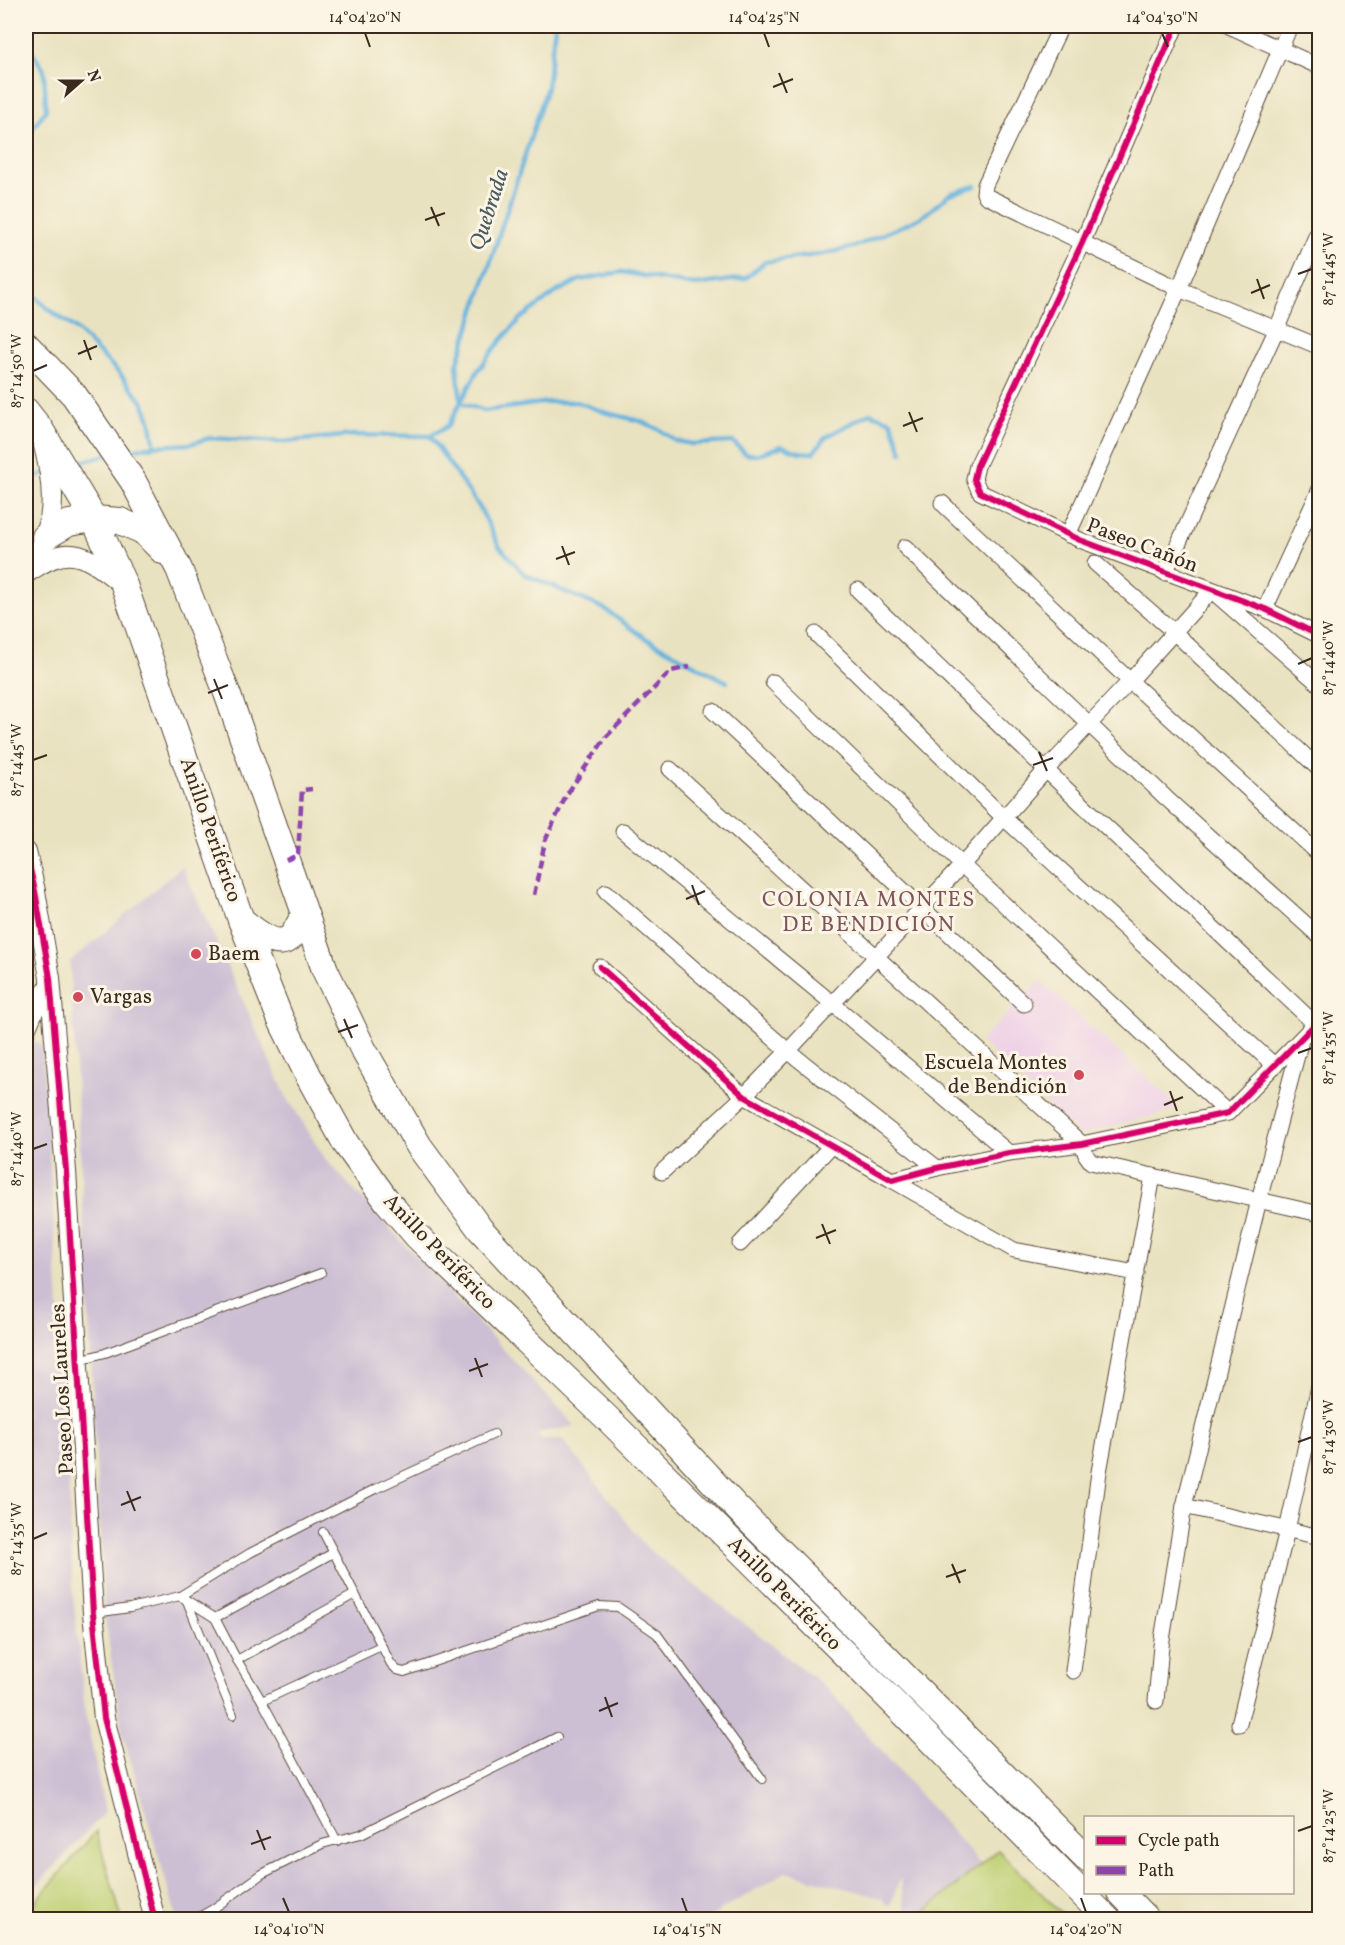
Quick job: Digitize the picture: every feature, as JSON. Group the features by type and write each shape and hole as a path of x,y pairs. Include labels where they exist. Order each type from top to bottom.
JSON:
{"highway":[{"name":"Anillo Periférico","path":"26,345 74,395 133,481 179,569 227,693 325,970 386,1091 419,1146 480,1229 737,1508 1084,1856"},
{"name":"Anillo Periférico","path":"33,420 94,519 124,585 241,920 280,1018 346,1144 409,1228 607,1418 910,1719 1108,1920"},
{"path":"45,537 69,523 94,519 120,521 143,531 179,569"},
{"path":"241,920 262,936 281,942 290,938 304,915"},
{"path":"1121,1894 1147,1920"}],"street":[{"path":"1061,26 985,185 984,193 990,199 1179,289 1320,347"},
{"path":"1082,243 1176,26"},
{"path":"1229,26 1320,67"},
{"path":"1068,535 1179,289 1290,26"},
{"path":"1165,573 1277,328 1320,227"},
{"name":"Paseo Cañón","path":"1082,243 976,466 974,479 980,492 1068,535 1265,609 1320,636"},
{"path":"26,573 45,537 51,509 52,477 33,420"},
{"path":"1265,609 1320,489"},
{"path":"942,503 1130,681 1320,855"},
{"path":"905,547 1166,798 1320,937"},
{"path":"26,573 48,560 65,555 88,559 124,585"},
{"path":"1095,562 1174,632 1320,770"},
{"path":"858,590 1046,770 1317,1021 1228,1113 1082,1144 1009,1153 892,1180"},
{"path":"662,1172 744,1096 788,1051 962,865 1212,590 1320,685"},
{"path":"816,634 1004,818 1275,1066"},
{"path":"773,682 962,865 1228,1113"},
{"path":"713,711 1024,1004"},
{"path":"670,769 1082,1144 1091,1162 1320,1214"},
{"path":"623,831 832,1003 1009,1153"},
{"name":"Paseo Los Laureles","path":"26,852 50,978 66,1171 93,1613 104,1718 155,1920"},
{"path":"606,892 788,1051 938,1168"},
{"path":"600,967 744,1096 831,1146 1014,1250 1136,1274"},
{"path":"26,1034 50,978"},
{"path":"1156,1701 1161,1646 1184,1506 1300,1040"},
{"path":"740,1244 831,1146"},
{"path":"1073,1671 1099,1472 1154,1176"},
{"path":"1239,1724 1287,1530 1320,1382"},
{"path":"1184,1506 1320,1537"}],"lane":[{"path":"77,1360 105,1353 321,1273"},
{"path":"93,1613 183,1598 250,1553 375,1489 494,1434"},
{"path":"323,1532 381,1646 397,1670 404,1672 599,1606 618,1607 657,1634 762,1779"},
{"path":"214,1618 333,1553"},
{"path":"237,1660 355,1594"},
{"path":"183,1598 214,1618 262,1701 337,1841"},
{"path":"183,1598 233,1715"},
{"path":"262,1701 381,1646"},
{"path":"194,1920 262,1874 322,1844 375,1827 557,1737"}],"shaded area":[{"path":"182,866 285,1094 326,1160 575,1426 537,1433 544,1440 563,1440 647,1548 827,1688 981,1865 916,1919 907,1919 900,1878 890,1907 881,1898 786,1872 706,1919 177,1919 122,1732 104,1610 70,962"},
{"name":"Escuela Montes de Bendición","path":"1041,981 1180,1108 1079,1135 980,1041"},
{"path":"28,1039 42,1044 66,1413 73,1593 85,1711 105,1812 26,1897 26,1046"}],"green space":[{"path":"96,1831 122,1919 26,1919 26,1913"},
{"path":"998,1850 1067,1919 916,1919"}],"waterway":[{"name":"Quebrada","path":"461,403 457,365 547,87 555,26"},
{"path":"26,43 44,70 46,110 26,137"},
{"path":"123,451 190,444 210,438 283,442 353,435 430,436 448,426 477,372 520,319 558,291 580,280 622,272 695,285 746,278 765,262 854,247 922,217 950,194 975,186"},
{"path":"26,287 47,308 75,328 120,374 144,404 155,446"},
{"path":"461,403 484,411 549,402 577,402 640,421 660,430 676,441 692,444 733,442 746,454 756,455 782,446 799,452 813,453 826,437 870,413 891,421 902,452"},
{"path":"430,436 480,508 499,546 524,574 603,608 645,638 727,682"},
{"path":"71,465 106,455"},
{"path":"26,480 46,473"}],"marked path":[{"path":"534,895 545,841 567,794 606,737 671,671 690,667"},
{"path":"286,860 298,855 302,790 312,789"}],"cycle path":[{"path":"1176,26 1082,243 977,466 974,479 980,492 1080,540 1265,609 1320,636"},
{"path":"26,852 50,978 66,1171 93,1613 104,1718 155,1920"},
{"path":"600,967 744,1096 892,1180 1009,1153 1082,1144 1228,1113 1320,1019"}],"place":[{"name":"Baem","path":"196,954"},
{"name":"Vargas","path":"78,997"},
{"name":"Escuela Montes de Bendición","path":"1079,1075"}],"district":[{"name":"COLONIA MONTES DE BENDICIÓN","path":"869,912"}]}
